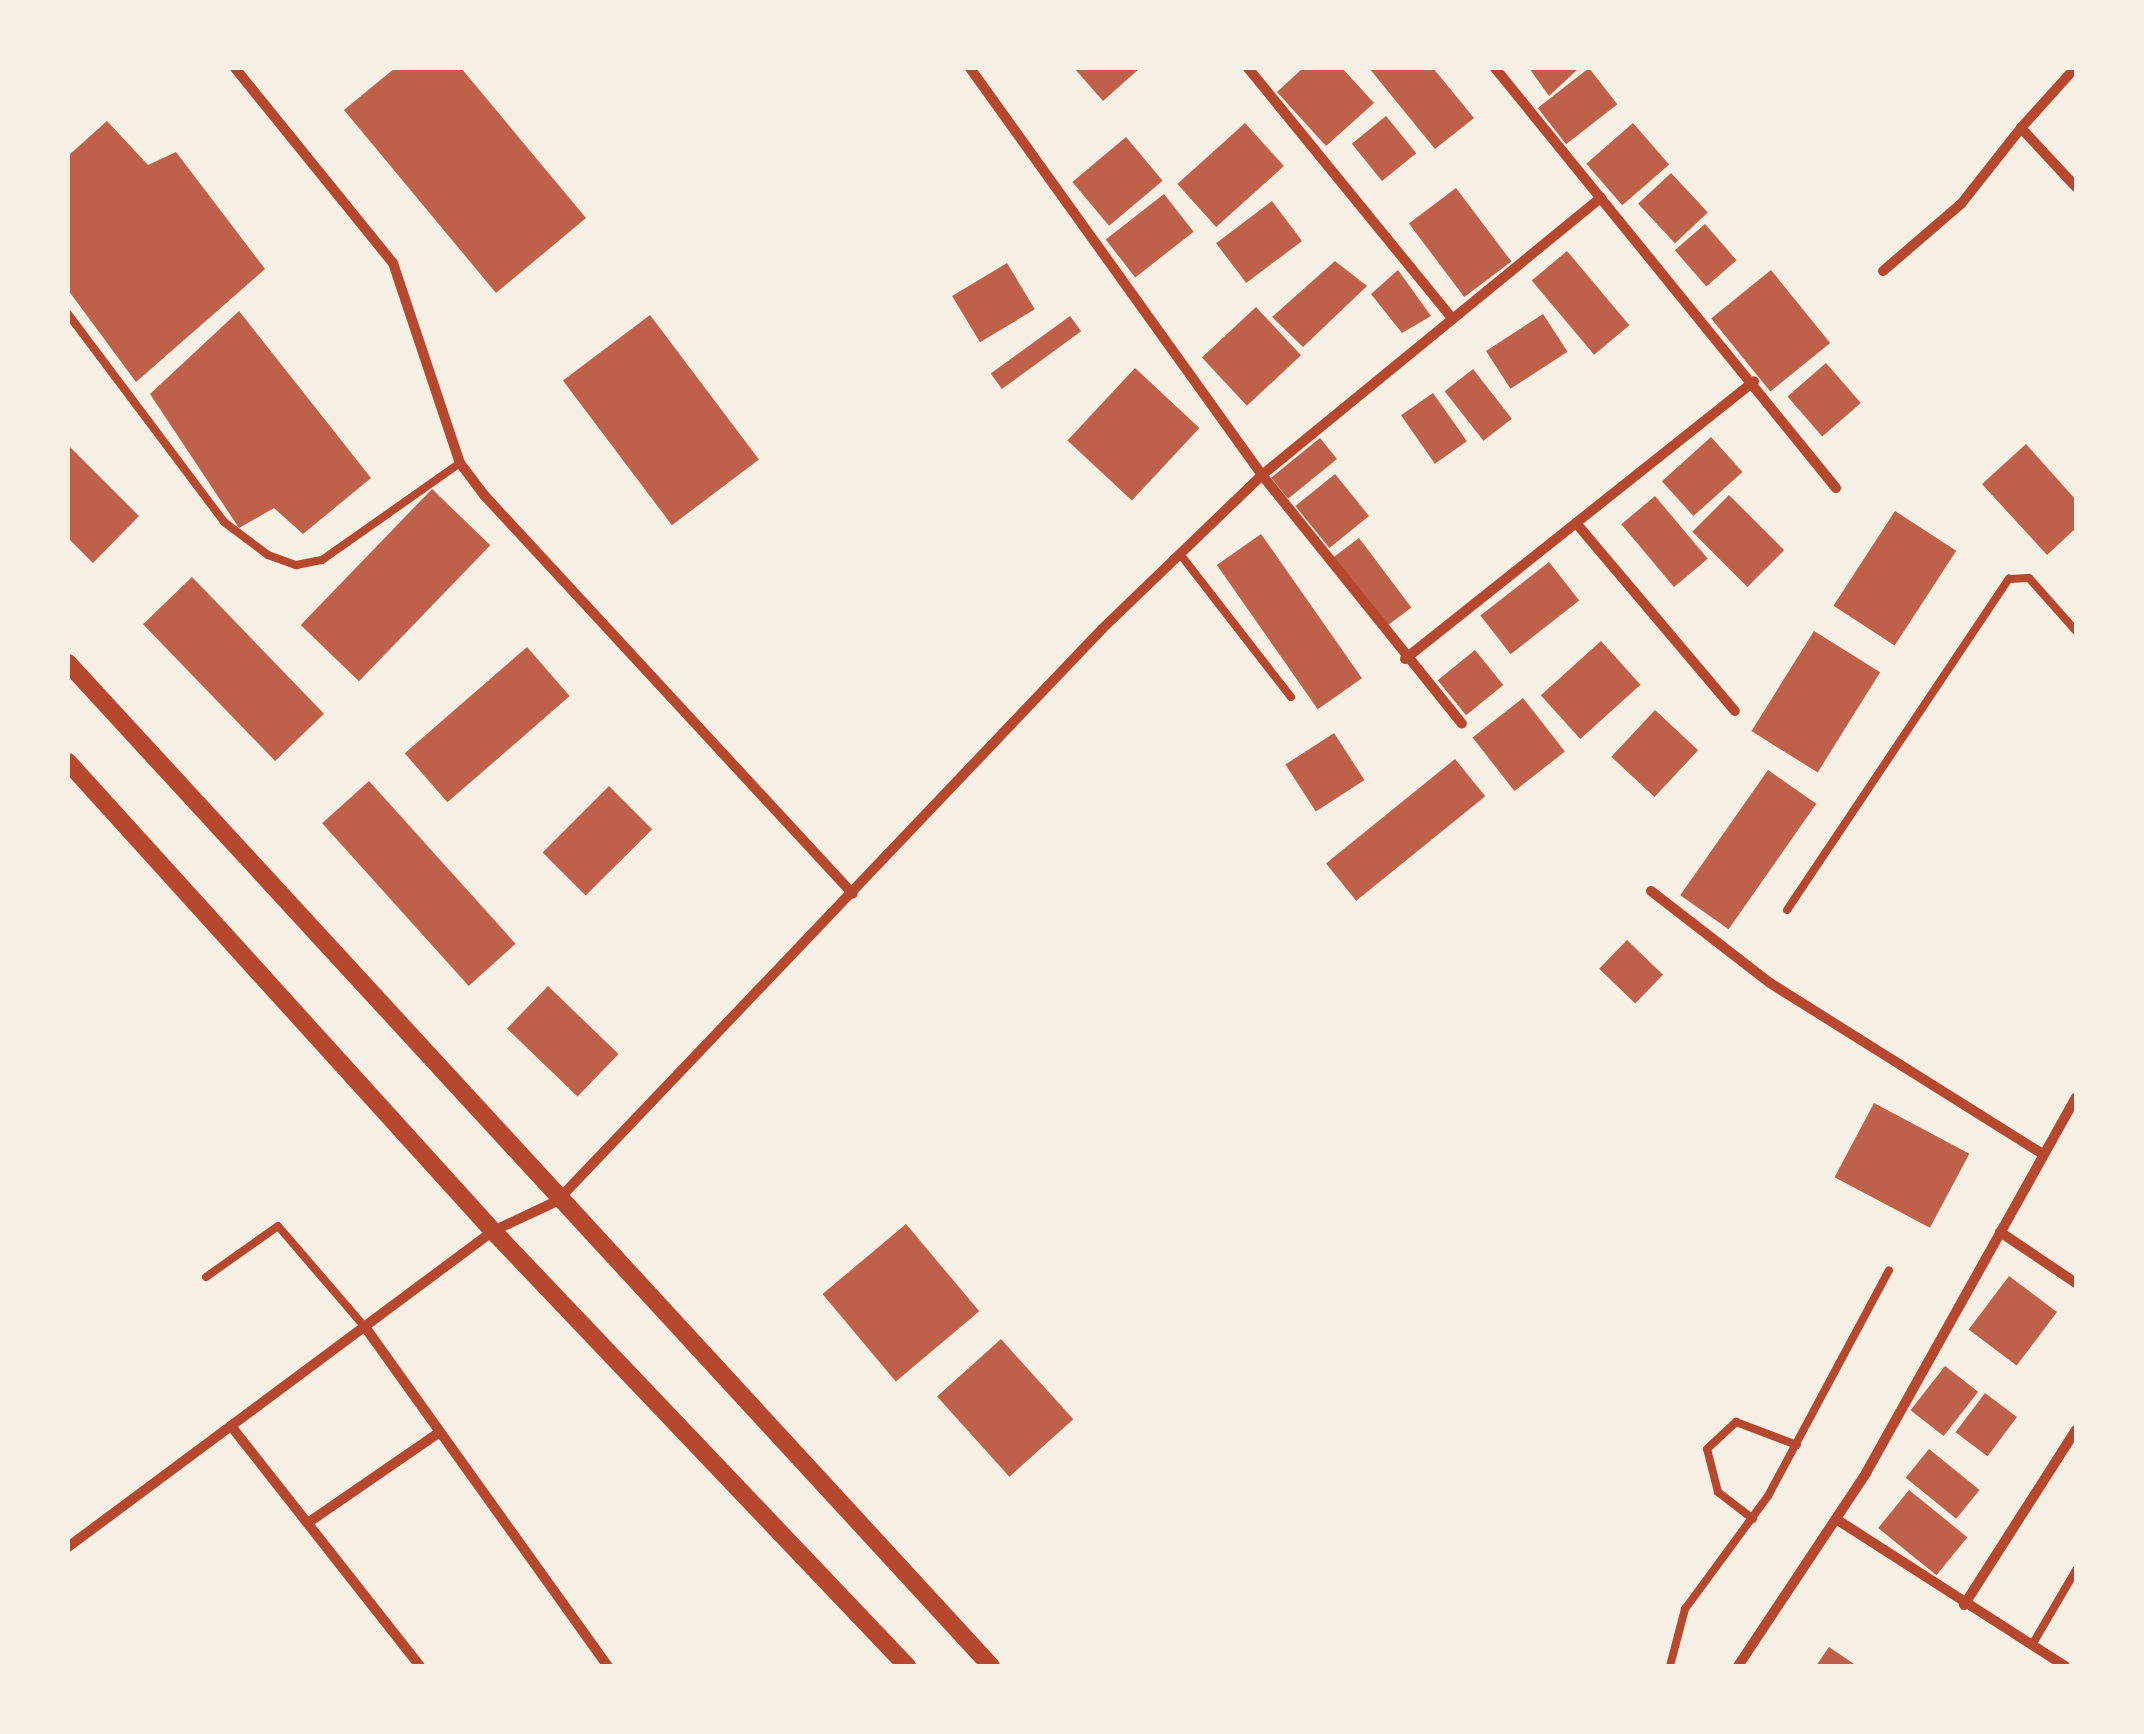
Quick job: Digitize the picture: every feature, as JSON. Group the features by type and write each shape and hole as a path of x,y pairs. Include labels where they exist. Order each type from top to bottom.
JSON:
{"street":[{"path":"235,68 394,263 460,463 853,894"},
{"path":"970,68 1262,475 1404,659 1462,724"},
{"path":"1248,68 1452,319"},
{"path":"1495,68 1754,381 1836,488"},
{"path":"1883,271 1961,204 2021,128 2076,68"},
{"path":"2021,128 2076,187"},
{"path":"68,1547 493,1231 557,1201 1180,554 1262,475 1601,198"},
{"path":"1404,659 1754,381"},
{"path":"1576,523 1735,711"},
{"path":"68,663 557,1201 992,1666"},
{"path":"68,762 493,1231 907,1666"},
{"path":"1652,891 1770,983 2043,1154"},
{"path":"1738,1666 1836,1519 2076,1098"},
{"path":"2000,1232 2076,1283"},
{"path":"365,1327 436,1434 608,1666"},
{"path":"230,1426 420,1666"},
{"path":"1964,1605 2076,1430"},
{"path":"309,1522 436,1434"},
{"path":"1836,1519 1964,1605 2065,1666"}],"lane":[{"path":"68,314 224,522 268,555 296,565 322,560 460,463"},
{"path":"1180,554 1291,697"},
{"path":"1788,910 2009,580 2030,578 2076,630"},
{"path":"206,1277 278,1226 365,1327"},
{"path":"1670,1666 1685,1609 1753,1519 1889,1270"},
{"path":"1753,1519 1718,1492 1707,1450 1736,1422 1797,1444"},
{"path":"2032,1646 2076,1570"}],"building":[{"path":"395,68 461,68 586,218 496,293 344,110"},
{"path":"1074,68 1140,68 1103,101"},
{"path":"1303,68 1342,68 1374,103 1326,146 1277,92"},
{"path":"1369,68 1433,68 1474,118 1435,149"},
{"path":"1529,68 1579,68 1549,96"},
{"path":"1589,68 1617,104 1566,144 1538,108"},
{"path":"1386,116 1416,153 1382,181 1352,144"},
{"path":"107,121 148,165 176,152 265,269 136,382 68,290 68,156"},
{"path":"1245,123 1284,166 1216,227 1177,184"},
{"path":"1633,123 1669,165 1622,205 1586,164"},
{"path":"1126,137 1163,181 1109,226 1072,182"},
{"path":"1671,173 1708,212 1675,243 1638,204"},
{"path":"1456,188 1511,261 1464,297 1409,224"},
{"path":"1164,194 1194,232 1135,277 1106,240"},
{"path":"1272,201 1302,241 1246,283 1216,243"},
{"path":"1705,224 1736,260 1706,286 1675,250"},
{"path":"1567,251 1629,325 1594,355 1532,281"},
{"path":"1335,261 1367,286 1303,347 1272,317"},
{"path":"1007,263 1035,309 980,342 952,296"},
{"path":"1398,270 1431,316 1402,333 1371,294"},
{"path":"1771,270 1830,343 1770,392 1711,318"},
{"path":"1256,307 1301,355 1247,406 1202,357"},
{"path":"239,311 371,478 303,534 274,508 239,528 150,394"},
{"path":"1543,314 1568,352 1510,389 1486,351"},
{"path":"650,315 759,460 672,525 563,381"},
{"path":"1070,316 1081,331 1002,389 991,374"},
{"path":"1826,363 1861,403 1822,436 1788,396"},
{"path":"1135,368 1199,428 1132,500 1067,440"},
{"path":"1473,369 1512,419 1483,441 1445,391"},
{"path":"1433,393 1467,441 1435,464 1401,415"},
{"path":"1711,437 1742,472 1693,516 1662,481"},
{"path":"1320,438 1337,459 1288,499 1271,478"},
{"path":"2026,444 2076,500 2076,528 2047,555 1982,484"},
{"path":"68,445 139,516 93,563 68,538"},
{"path":"1335,474 1369,516 1329,548 1295,506"},
{"path":"432,489 490,545 359,681 301,625"},
{"path":"1729,495 1784,550 1747,587 1692,532"},
{"path":"1655,496 1708,559 1674,587 1621,524"},
{"path":"1895,511 1956,551 1895,646 1833,606"},
{"path":"1261,534 1362,678 1318,709 1217,565"},
{"path":"1359,538 1411,607 1384,628 1332,558"},
{"path":"1549,562 1579,601 1511,654 1480,616"},
{"path":"192,577 324,714 275,761 143,624"},
{"path":"1814,631 1880,672 1818,772 1751,731"},
{"path":"1601,641 1640,685 1580,739 1541,695"},
{"path":"527,647 570,696 447,802 405,753"},
{"path":"1475,650 1503,685 1466,715 1438,680"},
{"path":"1523,698 1565,752 1514,791 1473,737"},
{"path":"1655,710 1698,750 1655,797 1611,757"},
{"path":"1334,733 1364,780 1316,812 1285,765"},
{"path":"1455,759 1485,796 1356,901 1326,863"},
{"path":"1768,770 1816,804 1729,929 1680,895"},
{"path":"369,781 516,944 469,986 322,823"},
{"path":"609,786 652,829 586,896 543,852"},
{"path":"1627,940 1663,975 1635,1004 1599,969"},
{"path":"548,986 618,1054 578,1097 507,1028"},
{"path":"1874,1103 1969,1154 1930,1228 1835,1177"},
{"path":"906,1224 979,1311 896,1381 823,1294"},
{"path":"2009,1276 2057,1312 2017,1366 1969,1330"},
{"path":"1001,1339 1073,1419 1009,1477 937,1397"},
{"path":"1945,1366 1978,1392 1944,1436 1911,1410"},
{"path":"1985,1393 2017,1417 1987,1456 1956,1432"},
{"path":"1929,1449 1980,1490 1956,1519 1906,1478"},
{"path":"1909,1490 1967,1537 1936,1575 1878,1528"},
{"path":"1829,1647 1857,1666 1816,1666"}]}
